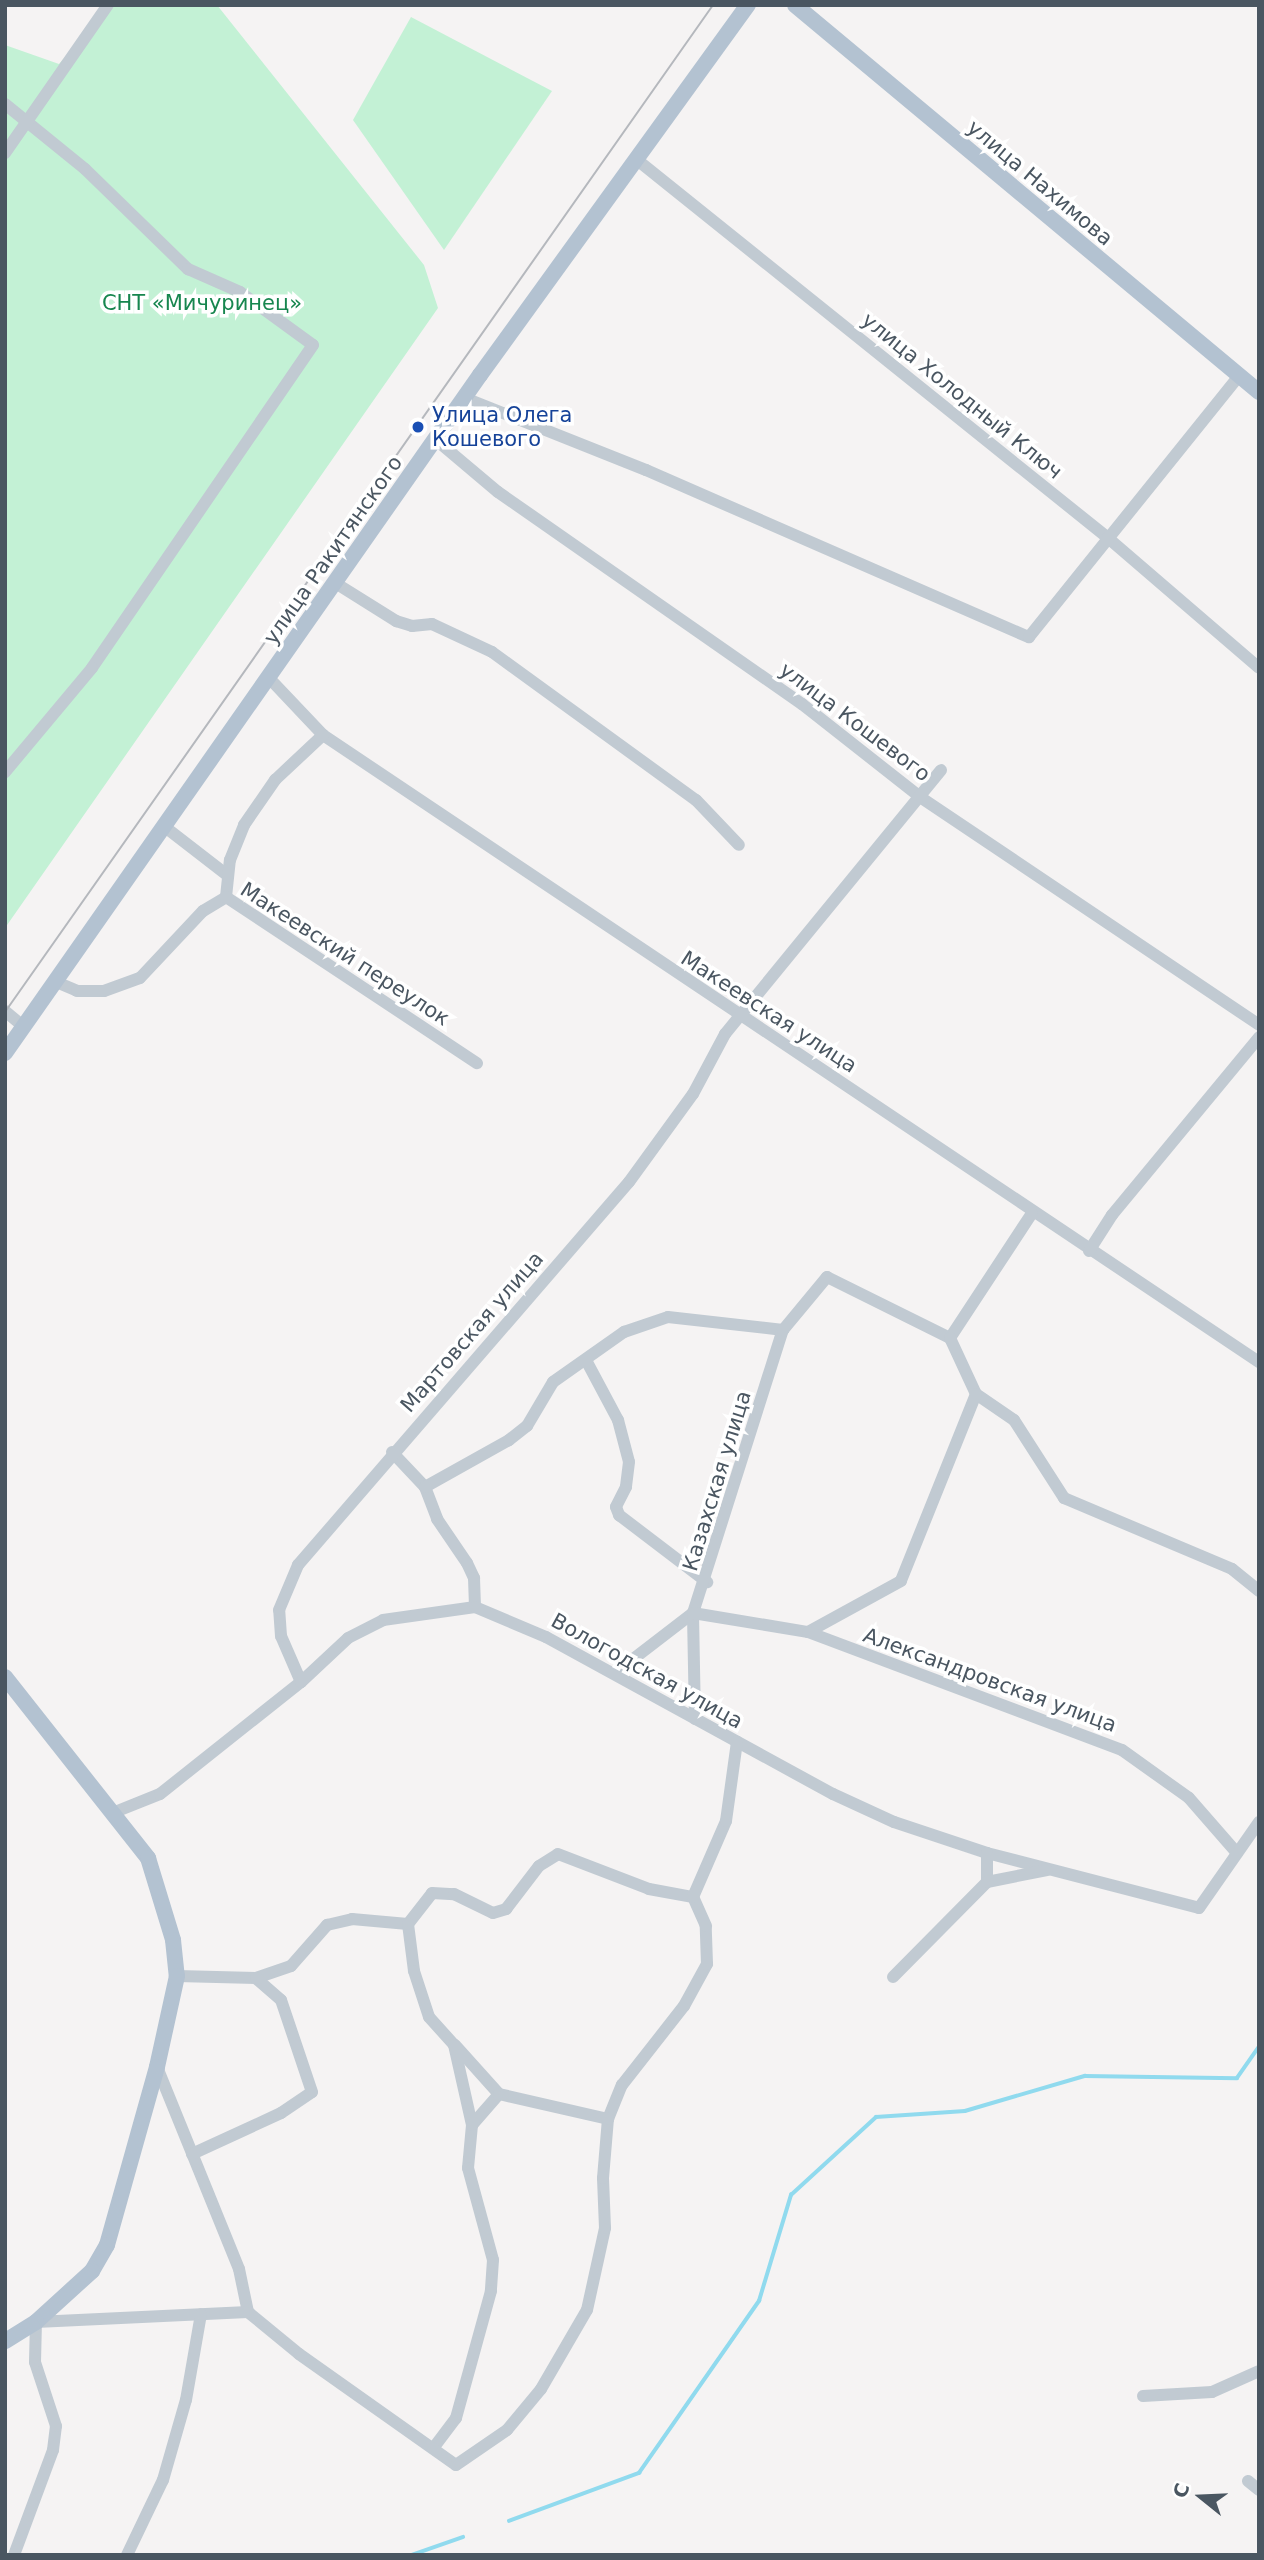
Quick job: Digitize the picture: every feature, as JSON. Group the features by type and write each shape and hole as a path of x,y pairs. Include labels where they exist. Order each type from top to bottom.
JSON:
{"main road":[{"name":"улица Ракитянского","path":"5,1053 337,584 435,439 748,5"},
{"name":"улица Нахимова","path":"795,5 1259,392"},
{"path":"5,1677 115,1812 148,1858 170,1927 177,1976 157,2067 107,2245 92,2271 36,2322 5,2341"}],"street":[{"path":"5,153 108,5"},
{"path":"5,104 85,169 188,270 240,292 313,345 92,668 5,772"},
{"name":"улица Холодный Ключ","path":"636,159 1108,538 1259,668"},
{"path":"466,398 671,480 1014,634 1029,637 1039,630 1108,538 1239,376"},
{"name":"улица Кошевого","path":"435,439 498,492 802,704 920,797 1259,1025"},
{"path":"337,584 396,621 412,626 432,624 492,652 696,800 739,845"},
{"name":"Макеевская улица","path":"270,679 323,735 1032,1213 1259,1362"},
{"path":"226,897 227,875 244,825 275,780 323,735"},
{"name":"Мартовская улица","path":"301,1682 281,1636 283,1593 298,1565 392,1452 629,1182 693,1094 725,1034 941,770"},
{"path":"165,827 227,875"},
{"name":"Макеевский переулок","path":"54,981 77,992 104,991 140,978 203,911 226,897 477,1063"},
{"path":"5,1011 24,1027"},
{"path":"1089,1251 1112,1215 1259,1037"},
{"path":"1032,1213 950,1338 976,1394 1014,1420 1064,1498 1232,1569 1259,1591"},
{"name":"Казахская улица","path":"694,1614 707,1581 783,1331 827,1277 950,1338"},
{"path":"425,1487 509,1440 527,1426 553,1382 587,1362 624,1332 668,1317 783,1331"},
{"path":"587,1362 618,1420 629,1462 626,1487 616,1507 619,1515 707,1581"},
{"path":"808,1632 901,1581 976,1394"},
{"path":"115,1812 160,1794 301,1682 348,1638 383,1620 475,1607 474,1578 437,1519 425,1487 392,1452"},
{"name":"Вологодская улица","path":"475,1607 546,1637 737,1742 894,1822 987,1853 1199,1908 1237,1853"},
{"path":"615,1673 694,1614"},
{"path":"694,1614 695,1718"},
{"name":"Александровская улица","path":"694,1614 808,1632 1122,1750 1189,1798 1237,1853"},
{"path":"157,2067 239,2269 248,2312 299,2354 456,2465 507,2430 541,2389 587,2309 605,2228 603,2178 608,2119 622,2085 684,2006 707,1964 706,1927 693,1897 726,1821 737,1742"},
{"path":"1237,1853 1259,1822"},
{"path":"987,1853 987,1882"},
{"path":"608,2119 499,2094 429,2017 414,1971 408,1924 432,1893 454,1894 493,1913 506,1909 540,1866 558,1854 649,1889 693,1897"},
{"path":"893,1977 987,1882 1054,1869"},
{"path":"177,1976 256,1978 291,1966 327,1926 352,1919 408,1924"},
{"path":"192,2154 282,2113 312,2092 281,2000 256,1978"},
{"path":"434,2447 456,2418 491,2291 493,2260 468,2168 472,2125 454,2045"},
{"path":"472,2125 499,2094"},
{"path":"14,2555 53,2450 56,2426 36,2362 36,2322 248,2312"},
{"path":"127,2555 163,2480 186,2400 201,2314"},
{"path":"1143,2396 1213,2392 1259,2371"},
{"path":"1248,2481 1259,2490"}],"green space":[{"name":"СНТ «Мичуринец»","path":"111,5 217,5 424,265 438,308 5,928 5,45 59,64"},
{"path":"411,17 552,91 444,250 353,120"}],"waterway":[{"path":"509,2521 639,2473 759,2301 791,2195 876,2117 965,2111 1085,2076 1237,2078 1259,2047"},
{"path":"412,2555 463,2537"}],"tram line":[{"path":"5,1012 713,5"}],"place":[{"name":"Улица Олега Кошевого","path":"418,427"}]}
